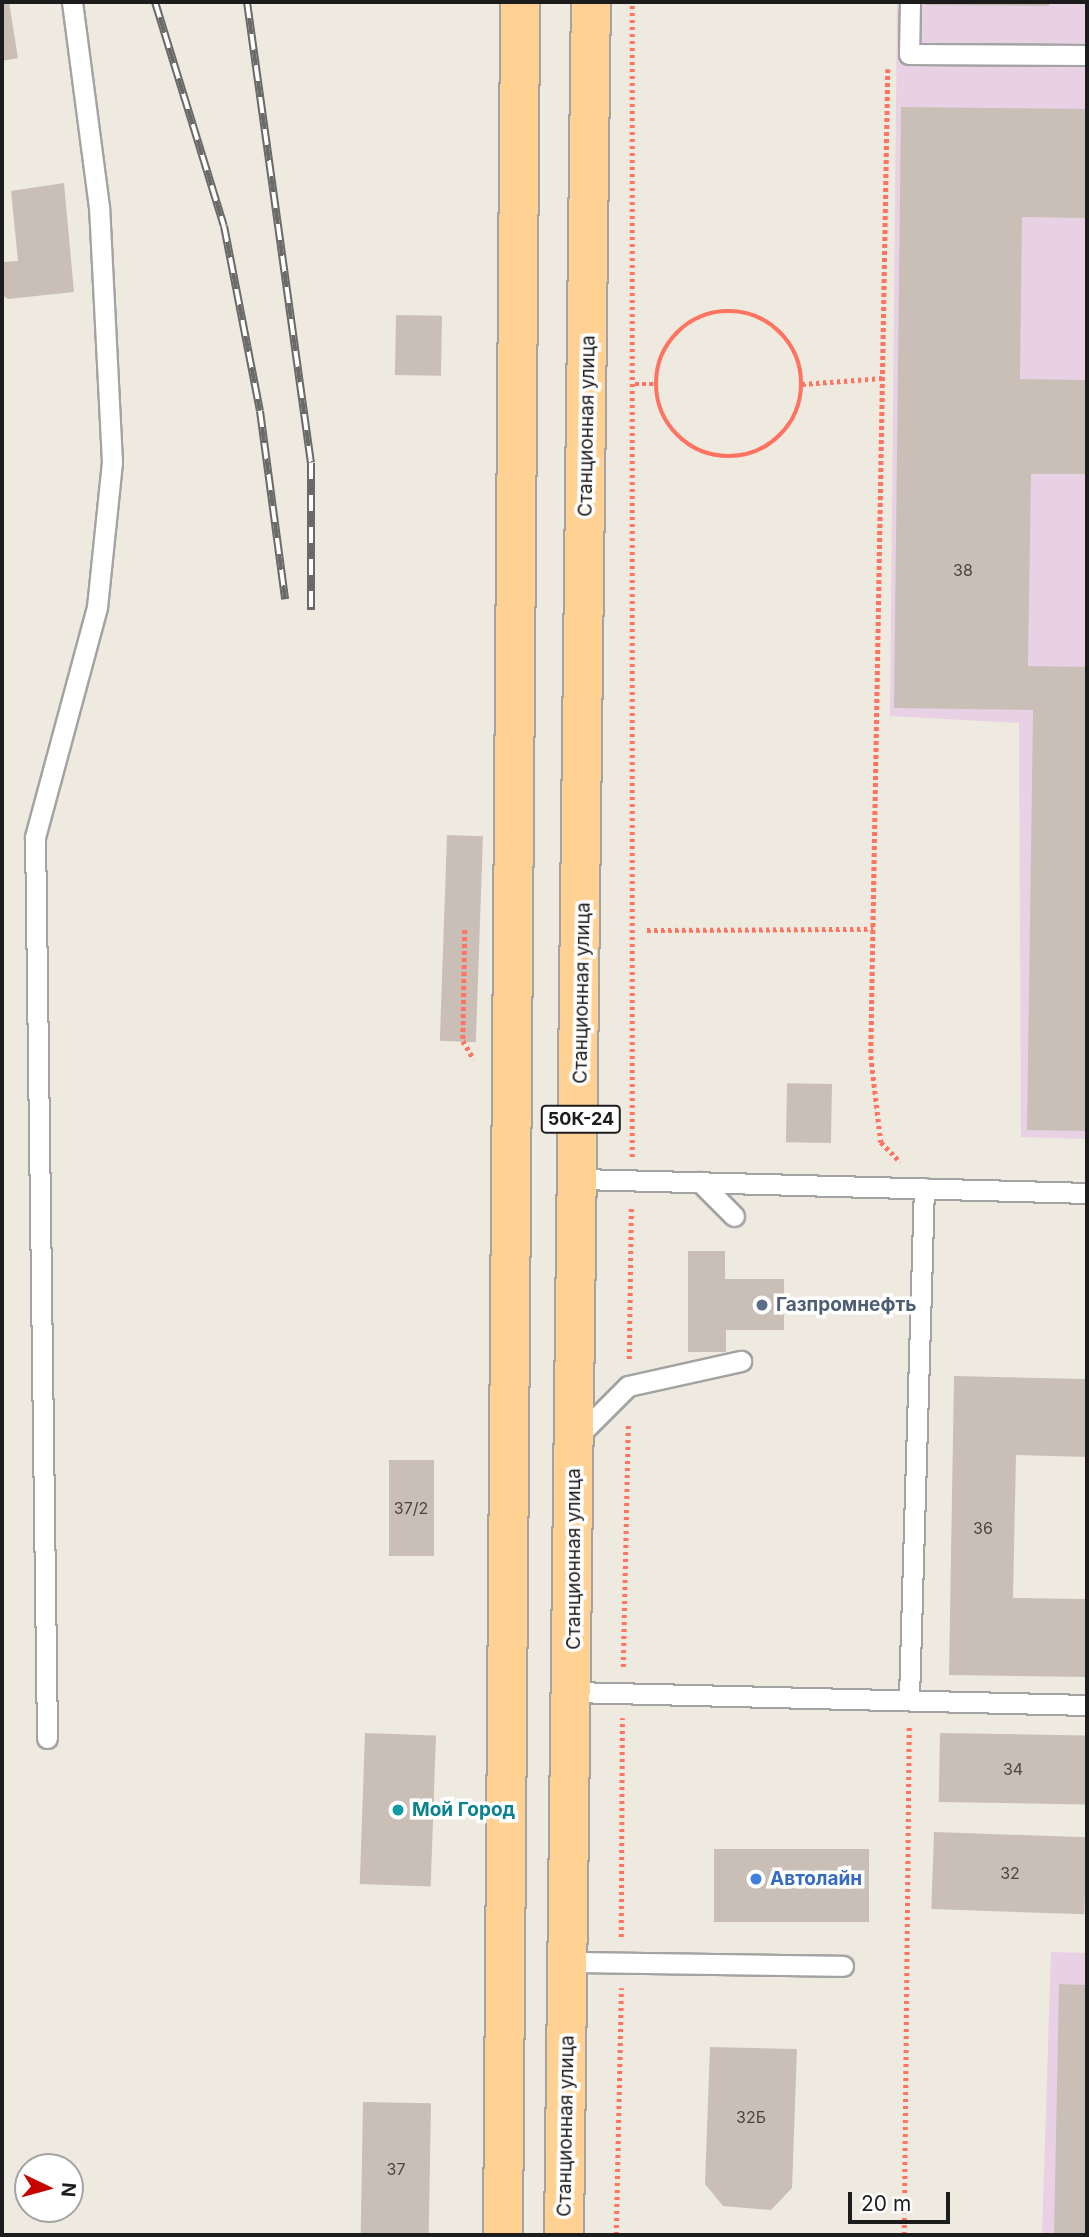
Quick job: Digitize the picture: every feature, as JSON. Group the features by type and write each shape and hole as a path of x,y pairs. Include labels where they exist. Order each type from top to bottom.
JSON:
{"main road":[{"path":"503,2235 520,2"},
{"name":"Станционная улица","path":"564,2235 573,1692 574,1440 581,1179 591,2"}],"lane":[{"path":"47,1738 35,836 97,607 112,462 99,207 72,2"},
{"path":"910,2 909,54 1087,55"},
{"path":"581,1179 1087,1193"},
{"path":"700,1182 734,1216"},
{"path":"909,1698 924,1188"},
{"path":"574,1440 628,1386 741,1362"},
{"path":"573,1692 909,1698 1087,1705"},
{"path":"569,1962 843,1966"}],"path":[{"path":"632,2 632,1180"},
{"path":"888,54 871,1056 881,1142 924,1188"},
{"path":"741,311 785,336 802,384 784,433 740,457 714,457 672,431 655,384 671,339 689,322 741,311"},
{"path":"802,384 883,378"},
{"path":"634,384 655,384"},
{"path":"647,930 873,929"},
{"path":"463,1041 465,930"},
{"path":"904,2235 909,1698"}],"shaded area":[{"path":"897,2 1087,2 1087,1139 1021,1137 1019,723 890,716"},
{"path":"1051,1952 1087,1953 1087,2235 1042,2235"}],"building":[{"path":"2,2 9,2 18,58 2,61"},
{"path":"925,2 1049,2 1049,6 925,5"},
{"path":"901,107 1087,109 1087,218 1022,217 1020,379 1087,380 1087,474 1031,474 1028,666 1087,667 1087,1131 1027,1130 1033,710 894,708"},
{"path":"64,183 74,292 8,299 2,295 2,262 18,261 11,191"},
{"path":"396,315 442,316 441,376 395,375"},
{"path":"447,835 483,836 476,1042 440,1041"},
{"path":"787,1083 832,1084 831,1143 786,1142"},
{"path":"688,1251 725,1251 725,1279 784,1279 784,1330 726,1330 726,1352 688,1352"},
{"path":"954,1376 1087,1379 1087,1457 1016,1455 1013,1598 1087,1599 1087,1677 949,1675"},
{"path":"389,1460 434,1460 434,1556 389,1556"},
{"name":"Мой Город","path":"365,1733 436,1735 431,1886 360,1884"},
{"path":"940,1733 1087,1736 1086,1805 939,1802"},
{"path":"934,1832 1087,1837 1084,1914 931,1909"},
{"path":"714,1849 869,1849 869,1922 714,1922"},
{"path":"1059,1984 1087,1985 1087,2235 1054,2235"},
{"path":"710,2047 797,2049 792,2188 771,2210 723,2206 705,2184"},
{"path":"363,2102 431,2103 429,2235 361,2235"}],"railway":[{"path":"155,2 224,226 260,411 285,599"},
{"path":"247,2 311,463 311,610"}],"place":[{"name":"Газпромнефть","path":"762,1305"},
{"name":"Мой Город","path":"398,1810"},
{"name":"Автолайн","path":"756,1879"}]}
